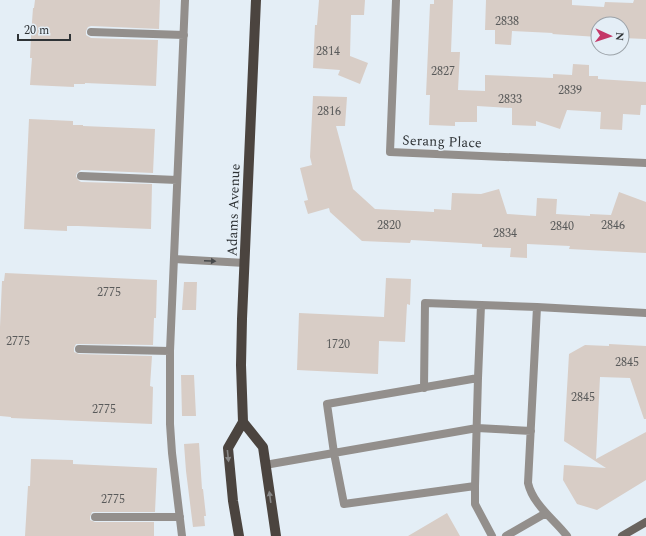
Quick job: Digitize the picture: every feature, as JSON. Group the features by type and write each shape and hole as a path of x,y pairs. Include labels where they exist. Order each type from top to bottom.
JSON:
{"main road":[{"name":"Adams Avenue","path":"243,422 242,365 245,263 256,0"},
{"path":"239,536 228,448 243,422 263,447 276,536"}],"street":[{"path":"182,536 170,432 170,351 185,0"},
{"name":"Serang Place","path":"396,0 390,152 646,163"},
{"path":"91,32 184,35"},
{"path":"81,176 178,180"},
{"path":"174,259 245,263"},
{"path":"424,388 425,303 646,313"},
{"path":"481,305 475,504 492,536"},
{"path":"537,307 528,483 533,496 567,536"},
{"path":"79,349 170,351"},
{"path":"475,486 344,504 334,453 327,404 478,378"},
{"path":"265,465 477,428 531,431"},
{"path":"506,536 546,513"},
{"path":"95,516 180,517"},
{"path":"622,536 646,522"}],"building":[{"path":"35,0 160,0 159,29 91,26 88,27 86,31 86,35 91,38 158,40 156,86 85,83 74,84 74,87 30,85 32,58 30,58 31,36"},
{"path":"319,0 365,0 364,15 351,15 350,56 368,63 360,84 338,75 340,70 313,68 315,25 317,25"},
{"path":"434,0 453,0 451,52 460,52 458,90 485,91 485,75 553,78 553,74 572,75 573,64 589,65 589,76 598,76 598,79 646,82 646,105 641,105 640,115 623,114 622,130 600,129 601,112 567,110 560,129 536,121 536,126 512,125 512,108 477,106 477,122 455,122 455,126 429,125 430,95 426,95 430,4 434,4"},
{"path":"486,0 572,0 572,5 604,7 605,2 633,3 634,0 646,0 646,39 630,38 630,16 590,16 590,36 512,31 511,45 495,44 495,30 485,30"},
{"path":"313,96 347,97 345,126 336,126 353,189 375,209 434,212 434,209 451,210 452,193 481,194 499,189 507,214 536,216 537,198 557,199 556,214 590,216 590,214 611,215 619,192 646,202 646,253 569,249 570,246 527,244 527,258 510,257 511,248 482,247 482,244 411,240 410,243 362,241 330,212 329,208 308,214 304,201 308,200 300,168 312,165 310,157"},
{"path":"29,119 73,121 73,125 83,126 155,129 153,173 81,170 76,176 81,182 152,184 151,229 67,226 67,231 24,229"},
{"path":"5,273 157,280 156,318 154,318 153,345 76,344 74,348 74,352 79,354 152,356 150,386 153,387 152,424 11,418 0,416 0,327 2,281 4,281"},
{"path":"386,278 411,279 410,305 407,304 405,342 379,341 378,374 297,370 299,313 384,317"},
{"path":"184,282 197,282 196,310 182,310"},
{"path":"609,344 646,346 646,419 644,419 630,378 600,377 596,459 646,432 646,480 597,510 577,504 563,480 564,465 606,468 564,441 569,354 585,345 609,346"},
{"path":"181,375 194,375 196,416 182,416"},
{"path":"199,443 202,489 206,516 204,516 205,526 193,527 184,444"},
{"path":"31,459 73,460 73,464 157,468 155,512 92,512 90,517 90,520 95,522 154,522 154,536 25,536"},
{"path":"447,513 460,536 408,536"}]}
